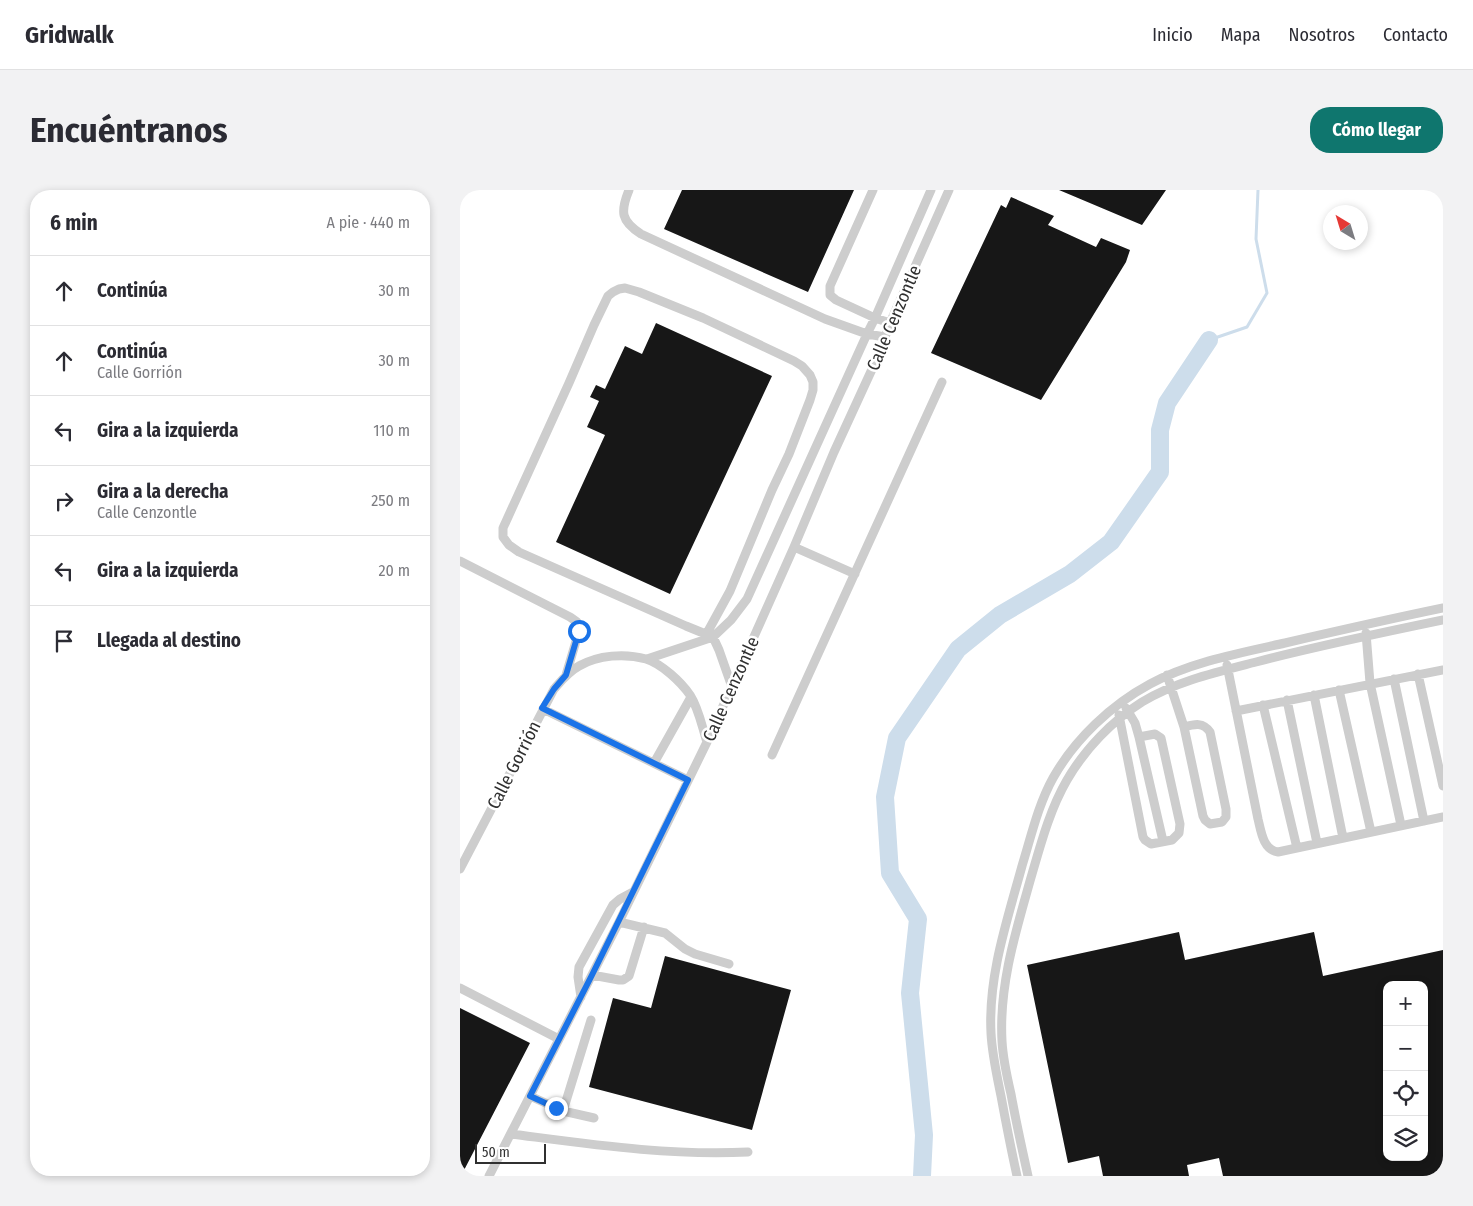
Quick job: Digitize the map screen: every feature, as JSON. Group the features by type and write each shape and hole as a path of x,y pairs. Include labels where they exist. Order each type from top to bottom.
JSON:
{"street":[{"path":"629,190 623,213 629,225 641,234 826,319 867,334 885,338"},
{"path":"873,190 830,286 830,295 836,300 890,323"},
{"name":"Calle Cenzontle","path":"647,659 710,635 731,620 747,599 931,190"},
{"name":"Calle Cenzontle","path":"489,1176 581,998 707,742 879,354 890,323 949,190"},
{"path":"710,635 789,454 810,400 813,382 810,375 794,360 703,318 639,292 625,288 618,289 608,296 594,325 503,528 502,535 509,545 519,552 710,635 719,650 732,687"},
{"path":"772,755 942,382"},
{"path":"794,547 855,574"},
{"path":"460,561 577,622 579,631 566,675"},
{"path":"1017,1176 992,1050 990,1018 994,975 1040,808 1058,769 1072,750 1092,728 1118,705 1150,684 1168,675 1225,657 1443,608"},
{"path":"1028,1176 1004,1062 1002,1041 1003,996 1008,963 1046,828 1055,804 1068,779 1093,744 1124,715 1144,702 1172,687 1196,678 1313,647 1443,620"},
{"path":"1365,625 1370,684 1401,825"},
{"name":"Calle Gorrión","path":"460,869 542,708 566,675 579,666 594,659 613,656 647,659 675,678 691,697 707,742"},
{"path":"1225,657 1262,836 1267,846 1278,852 1443,817"},
{"path":"1236,710 1443,670"},
{"path":"1418,674 1443,786"},
{"path":"1168,675 1184,727 1203,816 1210,824 1222,822 1226,817 1226,809 1210,732 1205,726 1200,724 1184,727"},
{"path":"1394,679 1424,821"},
{"path":"1339,690 1371,832"},
{"path":"1314,695 1343,838"},
{"path":"654,763 691,697"},
{"path":"1286,700 1317,843"},
{"path":"1118,705 1124,715 1135,723 1163,841"},
{"path":"1262,705 1297,848"},
{"path":"542,708 688,780"},
{"path":"1124,715 1125,748 1143,837 1151,844 1174,839 1180,830 1180,824 1162,744 1159,736 1155,734 1139,737"},
{"path":"581,998 578,977 581,962 613,905 633,892"},
{"path":"619,922 665,932 679,945 695,954 728,964"},
{"path":"592,975 619,980 629,976 644,927"},
{"path":"460,988 560,1039"},
{"path":"563,1111 591,1020"},
{"path":"530,1096 563,1111 594,1118"},
{"path":"511,1134 617,1147 689,1153 748,1152"}],"building":[{"path":"682,190 854,190 808,292 664,229"},
{"path":"1059,190 1166,190 1142,225"},
{"path":"1011,197 1054,216 1048,225 1096,247 1101,238 1130,250 1126,262 1041,400 931,353 1001,205 1006,208"},
{"path":"656,323 772,376 670,594 556,542 605,435 587,427 599,401 590,397 596,385 605,389 625,346 642,354"},
{"path":"1179,932 1185,960 1314,932 1323,976 1443,950 1443,1176 1223,1176 1219,1158 1187,1165 1189,1176 1103,1176 1099,1156 1068,1163 1027,965"},
{"path":"665,956 791,990 752,1130 589,1087 613,998 651,1008"},
{"path":"460,1008 530,1043 461,1176 460,1176"}],"waterway":[{"path":"1209,340 1247,327 1267,293 1256,239 1258,190"},
{"path":"922,1176 924,1135 910,993 918,919 890,873 885,797 897,738 958,649 1000,615 1070,574 1111,542 1160,472 1160,430 1167,403 1209,340"}],"route":[{"path":"556,1108 530,1096 619,922 688,780 542,708 566,675 579,631"}]}
